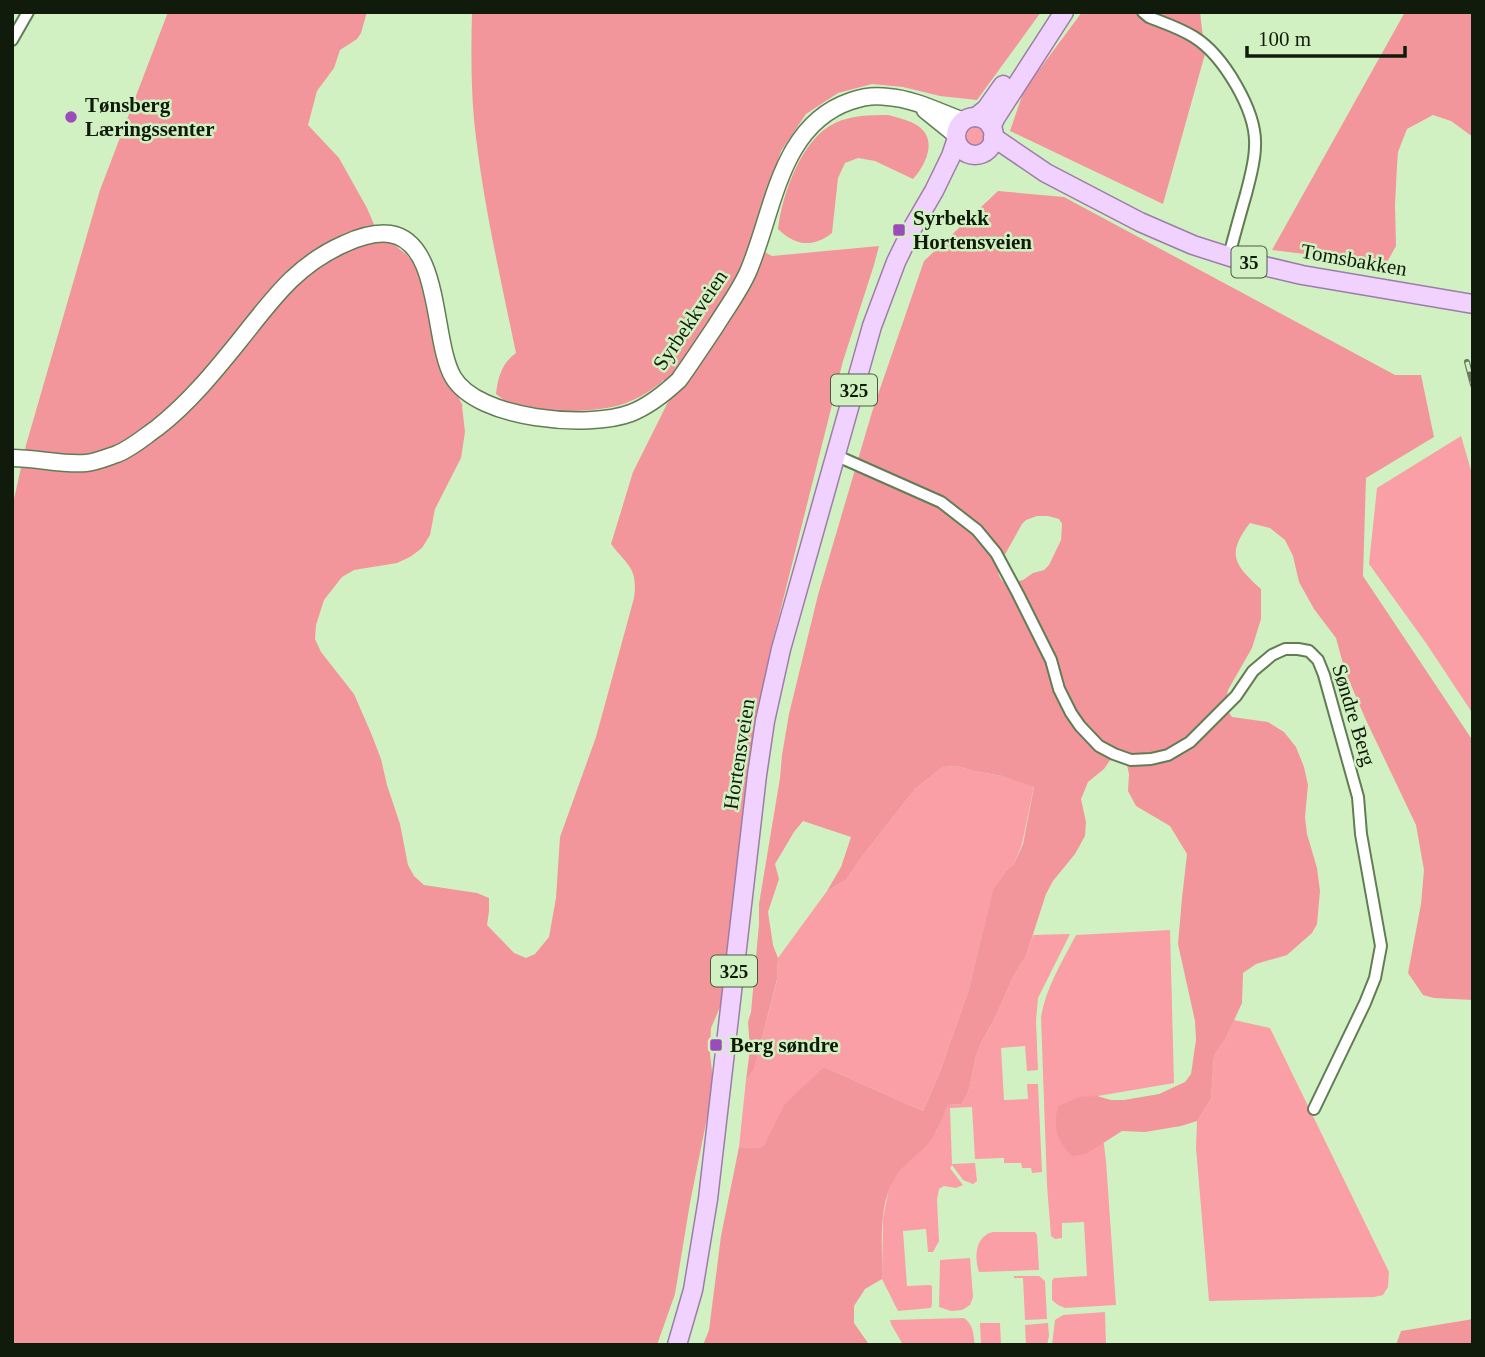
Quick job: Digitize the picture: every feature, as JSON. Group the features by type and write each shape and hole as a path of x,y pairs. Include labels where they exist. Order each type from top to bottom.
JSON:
{"main road":[{"name":"Hortensveien","path":"677,1345 693,1290 708,1199 765,721 781,649 835,455 881,302 913,227 934,191 963,129 986,109 1052,12"},
{"name":"Hortensveien","path":"934,191 986,142 1002,107 1064,12"},
{"name":"Syrbekkveien","path":"12,458 87,463 119,453 138,442 176,413 196,393 293,276 314,260 340,246 370,235 397,236 409,243 419,254 430,284 445,361 454,379 468,394 496,408 544,418 594,421 631,413 645,407 679,380 734,298 747,273 787,162 807,131 830,111 857,99 886,96 917,104 963,129"},
{"path":"985,120 986,142 962,150 963,129 985,120"},
{"name":"Tomsbakken","path":"986,142 1028,167 1041,170 1140,222 1193,245 1314,277 1473,304"}],"street":[{"path":"12,40 27,12"},
{"path":"1143,12 1194,37 1205,46 1223,65 1250,114 1255,132 1255,153 1229,256"},
{"name":"Søndre Berg","path":"835,455 940,502 977,530 996,554 1018,594 1051,660 1059,690 1071,713 1099,746 1114,754 1131,760 1150,759 1168,755 1190,742 1236,696 1253,671 1272,654 1284,649 1298,649 1309,651 1318,660 1358,797 1361,834 1381,946 1375,978 1314,1109"}],"shaded area":[{"path":"168,12 367,12 361,33 357,39 340,50 334,68 317,91 308,125 339,158 367,208 381,241 389,241 397,247 419,270 435,349 463,406 465,432 461,458 435,509 430,535 422,548 397,563 354,570 342,577 324,600 316,625 315,639 321,652 354,694 371,733 400,824 408,865 414,876 424,885 477,893 489,898 487,925 514,953 526,958 535,954 549,937 556,898 560,837 596,737 634,598 633,574 611,544 633,472 671,396 664,380 640,397 619,405 560,412 519,407 509,404 496,394 502,371 507,361 516,353 477,149 472,93 472,12 1041,12 977,100 872,84 838,93 806,114 781,151 755,227 756,247 772,256 879,246 843,361 771,648 748,767 724,998 711,1028 712,1093 675,1294 657,1345 12,1345 12,508 26,445 100,190"},
{"path":"1082,12 1200,12 1205,54 1163,204 1010,131 1024,90"},
{"path":"1405,12 1473,12 1473,137 1451,121 1433,115 1407,129 1398,152 1396,246 1386,264 1272,250"},
{"path":"888,115 911,122 925,133 928,141 927,156 913,179 875,161 858,158 845,163 838,178 832,233 811,243 798,242 784,235 778,229 784,200 795,169 812,142 823,131 841,120"},
{"path":"975,127 981,130 984,136 981,142 975,145 969,142 966,136 969,130"},
{"path":"998,191 1064,197 1395,375 1421,375 1434,437 1366,478 1363,576 1473,741 1473,1000 1423,995 1408,973 1421,904 1424,870 1416,825 1365,718 1345,671 1336,638 1314,609 1299,582 1293,556 1285,540 1270,528 1250,523 1238,543 1236,559 1239,566 1261,589 1261,619 1252,648 1228,690 1225,707 1232,717 1268,722 1284,732 1296,747 1308,785 1305,817 1320,891 1317,924 1312,933 1287,955 1256,964 1243,973 1242,1003 1226,1038 1214,1056 1211,1099 1197,1121 1145,1132 1122,1131 1086,1154 1072,1156 1062,1145 1057,1133 1058,1106 1080,1097 1097,1096 1124,1100 1159,1094 1185,1082 1191,1074 1196,1040 1195,1021 1178,944 1187,854 1170,826 1136,806 1128,791 1129,774 1125,756 1117,750 1104,769 1088,782 1081,799 1086,822 1085,836 1046,894 1026,956 1014,975 976,1056 969,1090 962,1104 948,1105 932,1138 901,1169 889,1189 883,1214 882,1279 865,1289 854,1306 854,1323 871,1345 703,1345 709,1330 721,1236 739,1147 759,1148 764,1145 785,1104 824,1067 923,1111 968,992 993,890 1014,864 1023,844 1034,787 1002,776 957,766 943,767 915,789 846,880 827,891 841,867 851,837 803,821 775,864 779,879 768,912 773,945 778,958 777,979 754,1069 746,1080 750,1049 748,1022 759,904 789,714 818,595 872,412 924,261","holes":["1037,516 1059,519 1062,524 1061,540 1049,565 1023,580 1006,584 999,576 999,565 1022,524"]},
{"path":"1461,436 1473,477 1473,714 1369,564 1377,488"},
{"path":"957,766 1034,786 1022,844 1014,864 993,891 968,992 923,1111 824,1067 764,1145 759,1148 739,1147 746,1080 754,1068 777,980 778,958 827,891 846,880 915,789 943,767"},
{"path":"1170,930 1174,1083 1098,1096 1106,1161 1116,1305 1065,1308 1052,1300 1052,1281 1054,1278 1087,1276 1084,1222 1062,1223 1062,1238 1055,1239 1051,1236 1041,1017 1043,1006 1055,975 1076,935"},
{"path":"1070,934 1038,998 1038,1070 1027,1071 1025,1046 1001,1048 1004,1100 1028,1099 1027,1084 1038,1084 1042,1172 1032,1173 1031,1168 1022,1168 1021,1163 1004,1163 1004,1158 975,1159 972,1107 950,1108 952,1164 975,1163 977,1181 973,1184 963,1180 952,1165 950,1168 963,1185 956,1188 944,1186 939,1189 939,1241 933,1252 928,1252 926,1229 903,1231 907,1286 932,1286 932,1304 931,1308 898,1311 882,1279 883,1218 893,1180 936,1132 948,1105 962,1104 969,1090 982,1041 1026,956 1033,935"},
{"path":"1234,1020 1270,1028 1389,1272 1388,1287 1383,1295 1209,1301 1196,1148 1197,1121 1211,1099 1214,1056"},
{"path":"993,1232 1035,1232 1039,1270 979,1272 979,1242"},
{"path":"970,1258 973,1297 970,1305 962,1310 951,1311 939,1307 940,1260"},
{"path":"1014,1276 1039,1276 1045,1281 1047,1319 1025,1320 1023,1278"},
{"path":"1105,1312 1106,1345 1052,1345 1055,1320 1063,1315"},
{"path":"964,1318 971,1327 975,1345 903,1345 890,1320"},
{"path":"1473,1319 1473,1345 1396,1345 1401,1331"},
{"path":"980,1323 1000,1323 1001,1345 981,1345"},
{"path":"1048,1323 1047,1345 1026,1345 1025,1325"}],"railway":[{"path":"1467,362 1473,385"}],"place":[{"name":"Tønsberg Læringssenter","path":"71,117"},
{"name":"Syrbekk Hortensveien","path":"899,230"},
{"name":"Berg søndre","path":"716,1045"}]}
